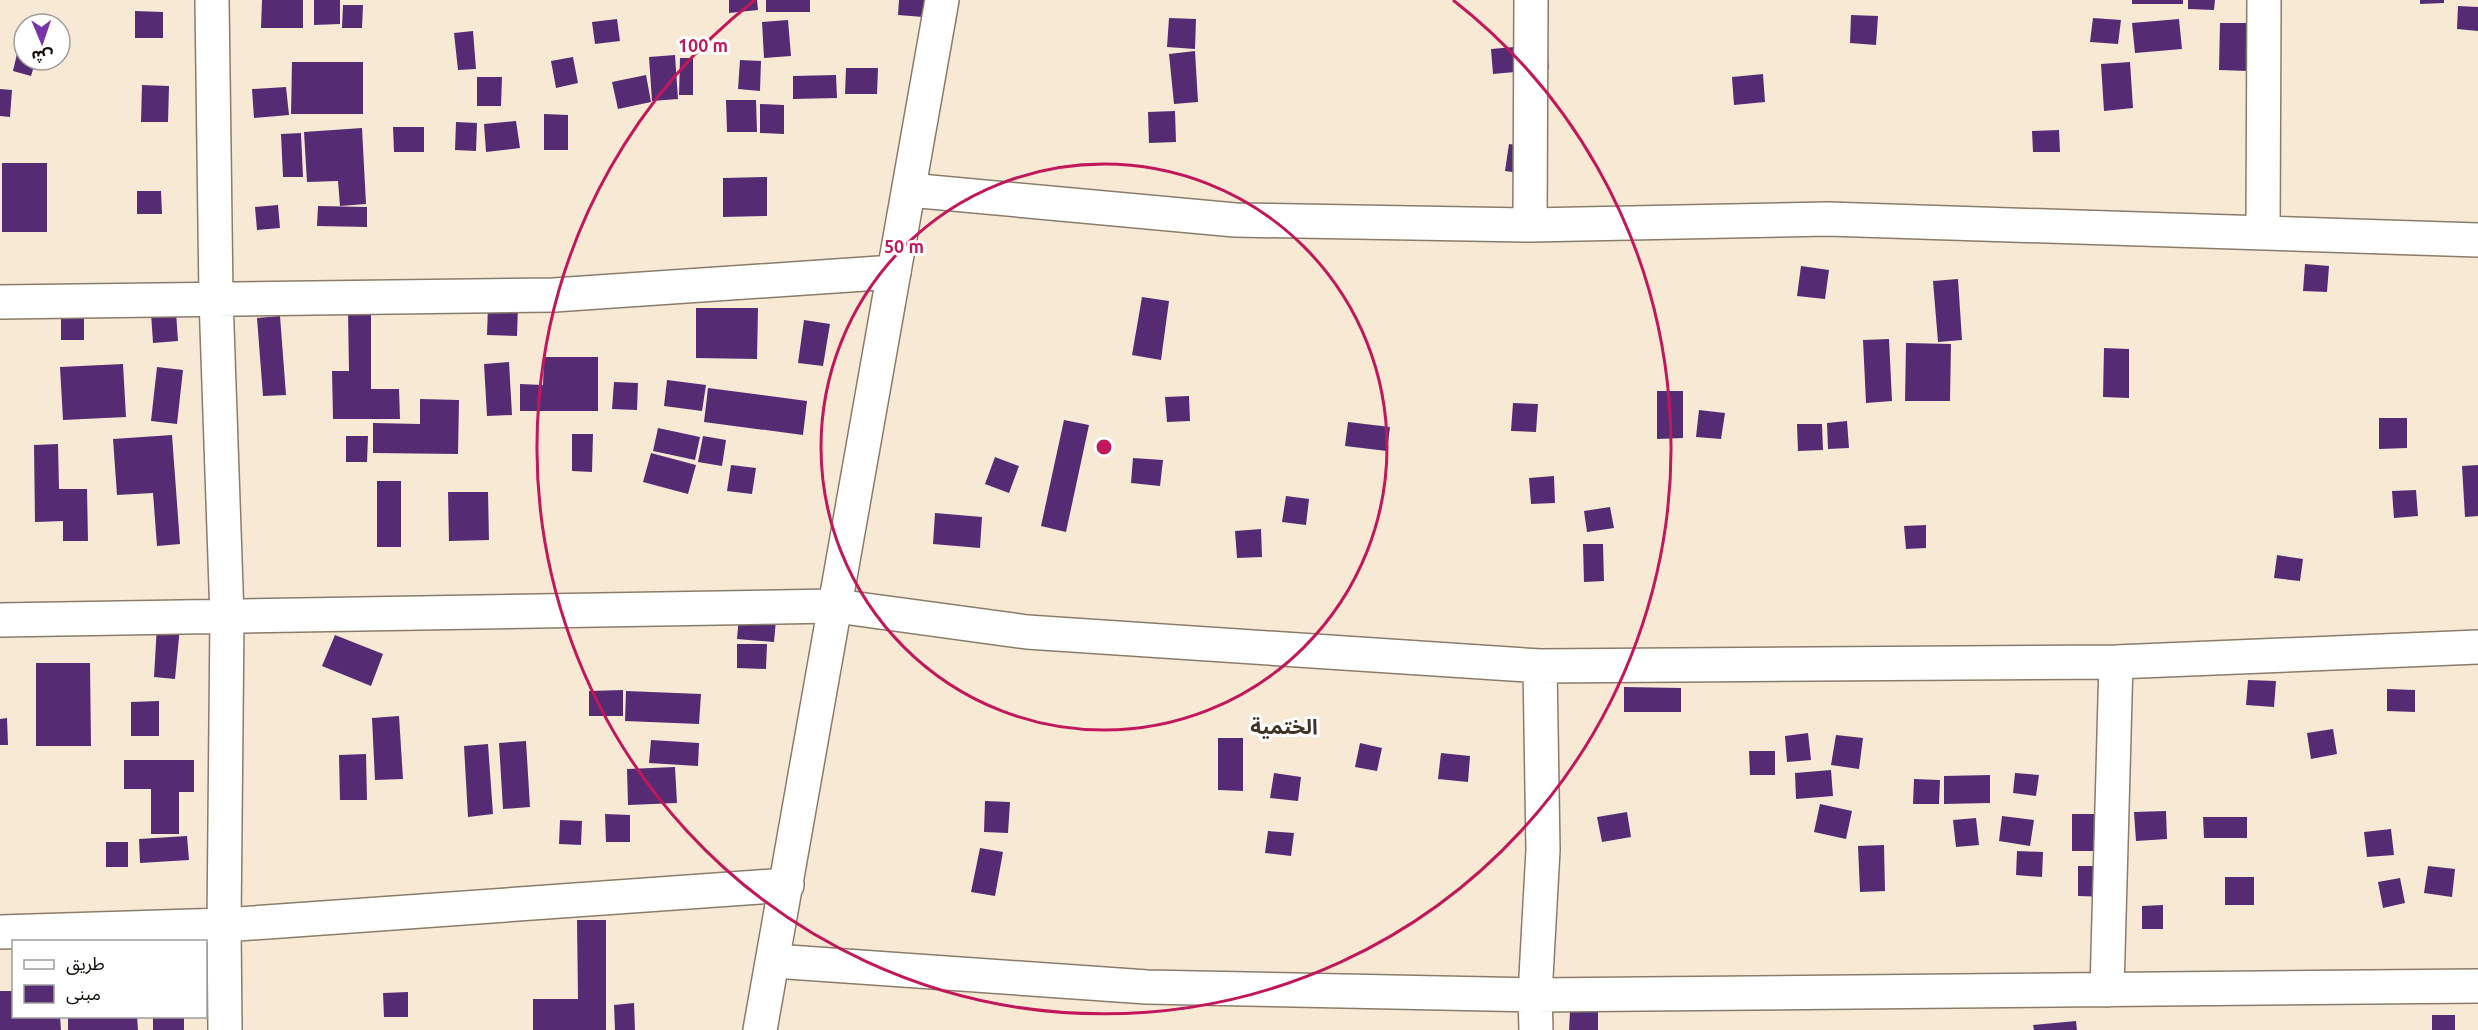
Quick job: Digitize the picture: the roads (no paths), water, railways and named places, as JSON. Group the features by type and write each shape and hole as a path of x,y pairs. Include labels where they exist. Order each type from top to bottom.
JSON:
{"street":[{"path":"212,0 216,298 227,617 225,1030"},
{"path":"760,1030 942,0"},
{"path":"1530,225 1531,0"},
{"path":"2263,232 2264,0"},
{"path":"909,190 1235,220 1530,225 1828,219 2478,240"},
{"path":"0,302 554,295 894,272"},
{"path":"0,620 836,606 1027,632 1540,666 2116,662 2478,647"},
{"path":"2107,990 2116,662"},
{"path":"1536,1030 1535,995 1543,850 1540,666"},
{"path":"0,932 224,925 787,885"},
{"path":"774,961 1147,987 1535,995 2478,986"}],"district":[{"name":"الختمية","path":"1284,726"}]}
